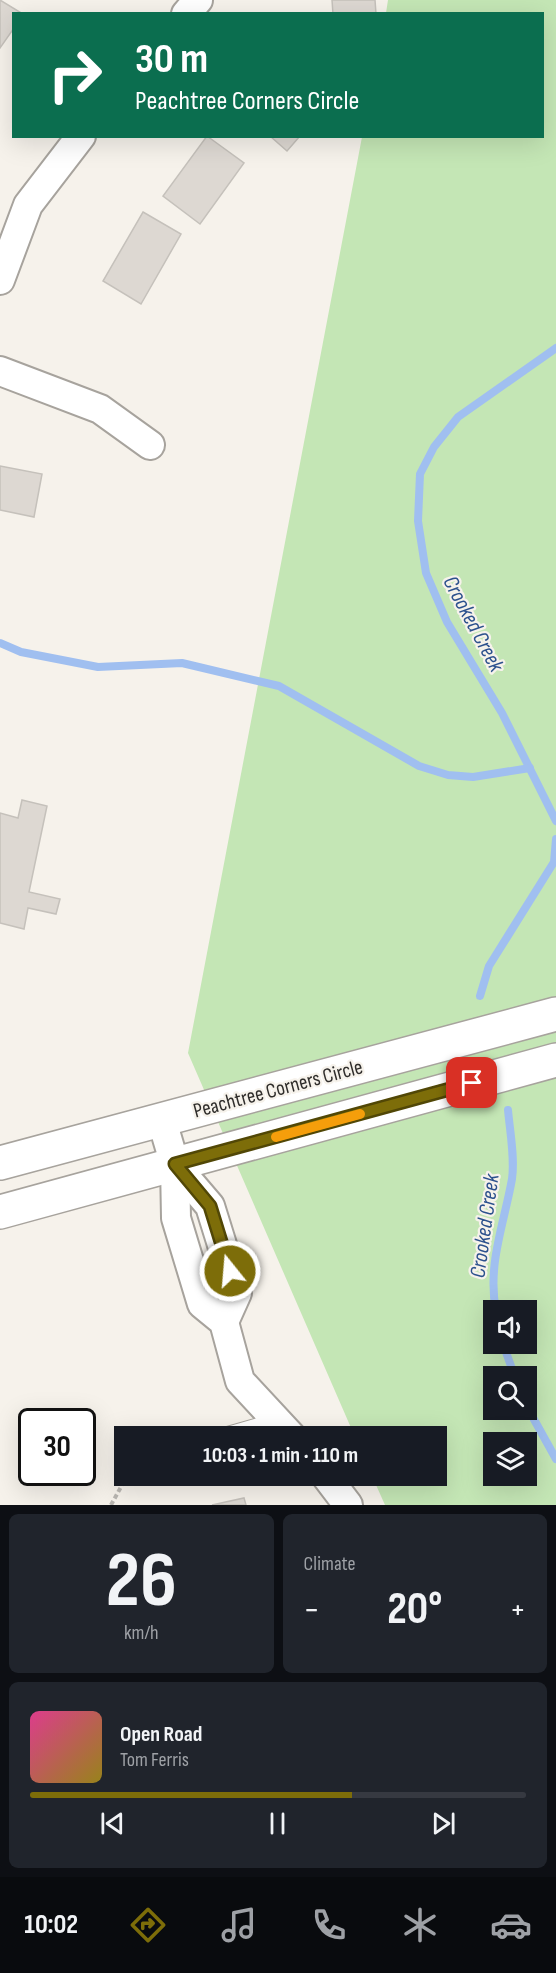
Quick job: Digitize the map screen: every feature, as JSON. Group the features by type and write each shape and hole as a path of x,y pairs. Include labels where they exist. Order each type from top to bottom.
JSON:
{"street":[{"path":"188,12 198,0"},
{"path":"0,280 28,205 79,138"},
{"path":"0,371 100,409 150,445"},
{"name":"Peachtree Corners Circle","path":"0,1163 556,1014"},
{"path":"0,1212 556,1060"},
{"path":"162,1121 175,1164 176,1218 202,1304 224,1322 240,1381 282,1426"},
{"path":"334,1486 348,1505"}],"path":[{"path":"111,1505 121,1486"}],"green space":[{"path":"388,0 556,0 556,1505 385,1505 376,1486 447,1486 447,1426 350,1426 188,1053 362,138 544,138 544,12 386,12"}],"building":[{"path":"0,0 20,12 12,12 12,31 0,48"},
{"path":"332,0 375,0 376,12 333,12"},
{"path":"206,138 210,138 244,163 200,224 163,196"},
{"path":"272,138 298,138 287,151"},
{"path":"143,212 181,234 141,304 103,281"},
{"path":"0,466 42,474 34,517 0,510"},
{"path":"22,800 47,806 29,892 60,899 56,914 28,908 24,929 0,923 0,813 18,818"},
{"path":"244,1498 246,1505 212,1505"}],"waterway":[{"name":"Crooked Creek","path":"556,348 458,417 434,447 420,474 418,521 426,573 447,622 502,713 556,821"},
{"path":"0,643 21,652 98,667 182,663 279,686 419,766 448,775 473,777 530,768"},
{"name":"Crooked Creek","path":"480,996 489,966 554,862 556,839"},
{"name":"Crooked Creek","path":"495,1300 495,1261 513,1171 508,1110"},
{"name":"Crooked Creek","path":"507,1354 511,1366"},
{"name":"Crooked Creek","path":"534,1420 556,1459"}],"slow traffic":[{"path":"276,1137 360,1114"}],"route":[{"path":"230,1271 210,1206 175,1164 472,1083"}]}
